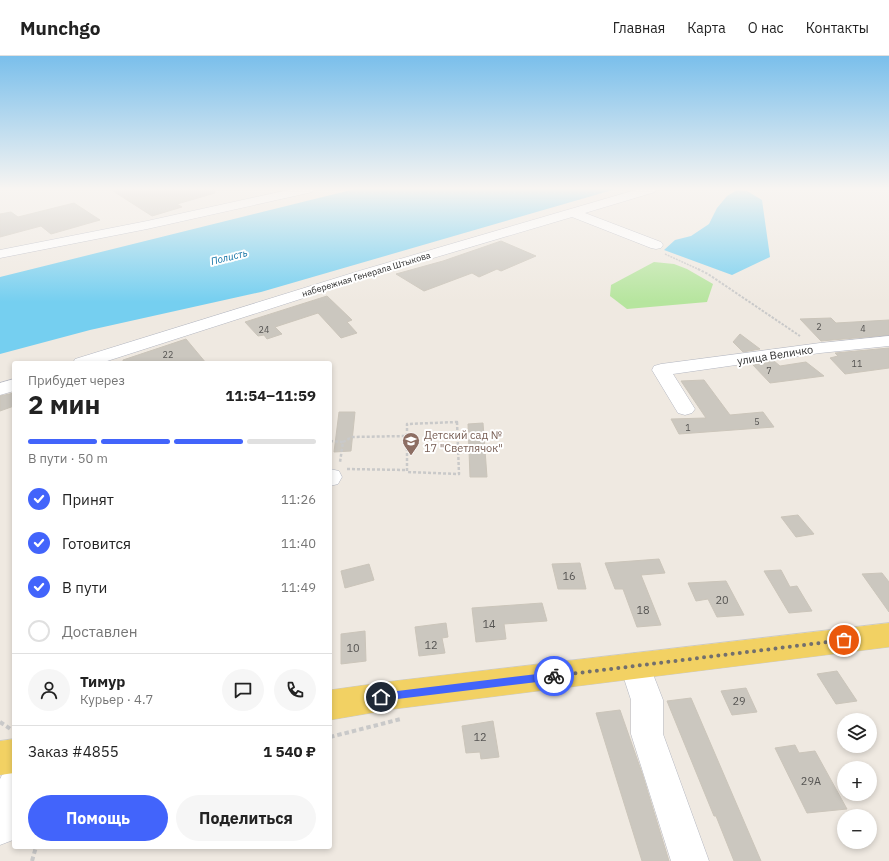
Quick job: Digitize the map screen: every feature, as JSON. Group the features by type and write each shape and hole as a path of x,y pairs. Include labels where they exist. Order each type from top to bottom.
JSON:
{"main road":[{"path":"332,704 889,635"},
{"path":"0,758 12,756"}],"street":[{"path":"0,254 138,227"},
{"name":"набережная Генерала Штыкова","path":"88,361 364,274 527,227"},
{"path":"609,227 656,245"},
{"name":"улица Величко","path":"685,409 661,370 820,348 889,341"},
{"path":"0,389 12,385"},
{"path":"635,666 647,700 647,734 690,861"},
{"path":"0,827 12,793"}],"path":[{"path":"656,245 660,251 708,274 794,333 820,348"},
{"path":"343,442 333,474 406,470 407,472 459,474 457,422 407,424 406,470"},
{"path":"332,441 343,442 352,437 406,436"},
{"path":"0,722 12,730"},
{"path":"32,861 35,849"}],"green space":[{"path":"654,262 674,264 687,269 713,284 707,302 627,309 610,296 611,285"}],"water":[{"name":"Полисть","path":"203,227 487,227 261,292 90,330 0,354 0,277"},
{"path":"705,227 766,227 770,257 732,275 664,250 675,240 691,236"}],"building":[{"path":"0,227 39,227 0,237"},
{"path":"42,227 77,227 51,234"},
{"path":"501,241 536,256 501,271 497,269 479,277 472,273 424,291 396,274 443,261"},
{"path":"327,296 352,320 347,322 357,333 341,338 318,313 275,327 282,334 267,339 264,335 258,336 245,322"},
{"path":"831,318 836,323 889,320 889,335 821,341 800,319"},
{"path":"740,334 760,349 743,352 733,342"},
{"path":"186,339 204,361 123,361"},
{"path":"889,348 889,368 845,374 830,358 838,356 835,353"},
{"path":"774,361 780,366 806,362 824,376 770,383 753,365"},
{"path":"704,380 730,415 763,412 774,427 679,434 671,419 706,418 681,381"},
{"path":"12,393 12,407 0,411 0,396"},
{"path":"339,412 355,412 351,451 334,452"},
{"path":"483,423 487,477 470,477 468,424"},
{"path":"798,515 814,534 796,537 781,517"},
{"path":"659,559 665,573 641,575 661,625 637,627 623,589 615,589 605,563"},
{"path":"580,563 586,589 558,589 552,564"},
{"path":"369,564 374,580 345,588 341,571"},
{"path":"781,570 790,587 797,586 812,611 789,613 764,571"},
{"path":"882,573 889,582 889,612 862,574"},
{"path":"726,581 744,615 717,617 708,599 696,601 688,583"},
{"path":"542,603 547,621 504,624 506,639 476,642 472,608"},
{"path":"446,623 448,637 442,638 445,653 419,656 415,627"},
{"path":"365,631 366,661 341,664 341,634"},
{"path":"837,671 857,701 836,704 817,674"},
{"path":"746,688 757,712 732,715 721,691"},
{"path":"691,698 761,861 734,861 716,816 714,816 667,701"},
{"path":"620,710 642,773 669,861 642,861 596,713"},
{"path":"493,721 499,757 481,759 480,752 466,753 462,726"},
{"path":"795,745 799,753 815,751 837,791 837,801 843,801 847,809 807,813 775,748"}],"way so far":[{"path":"554,676 844,640"}],"place":[{"name":"Детский сад № 17 \"Светлячок\"","path":"411,456"}],"route":[{"path":"381,697 554,676"}]}
